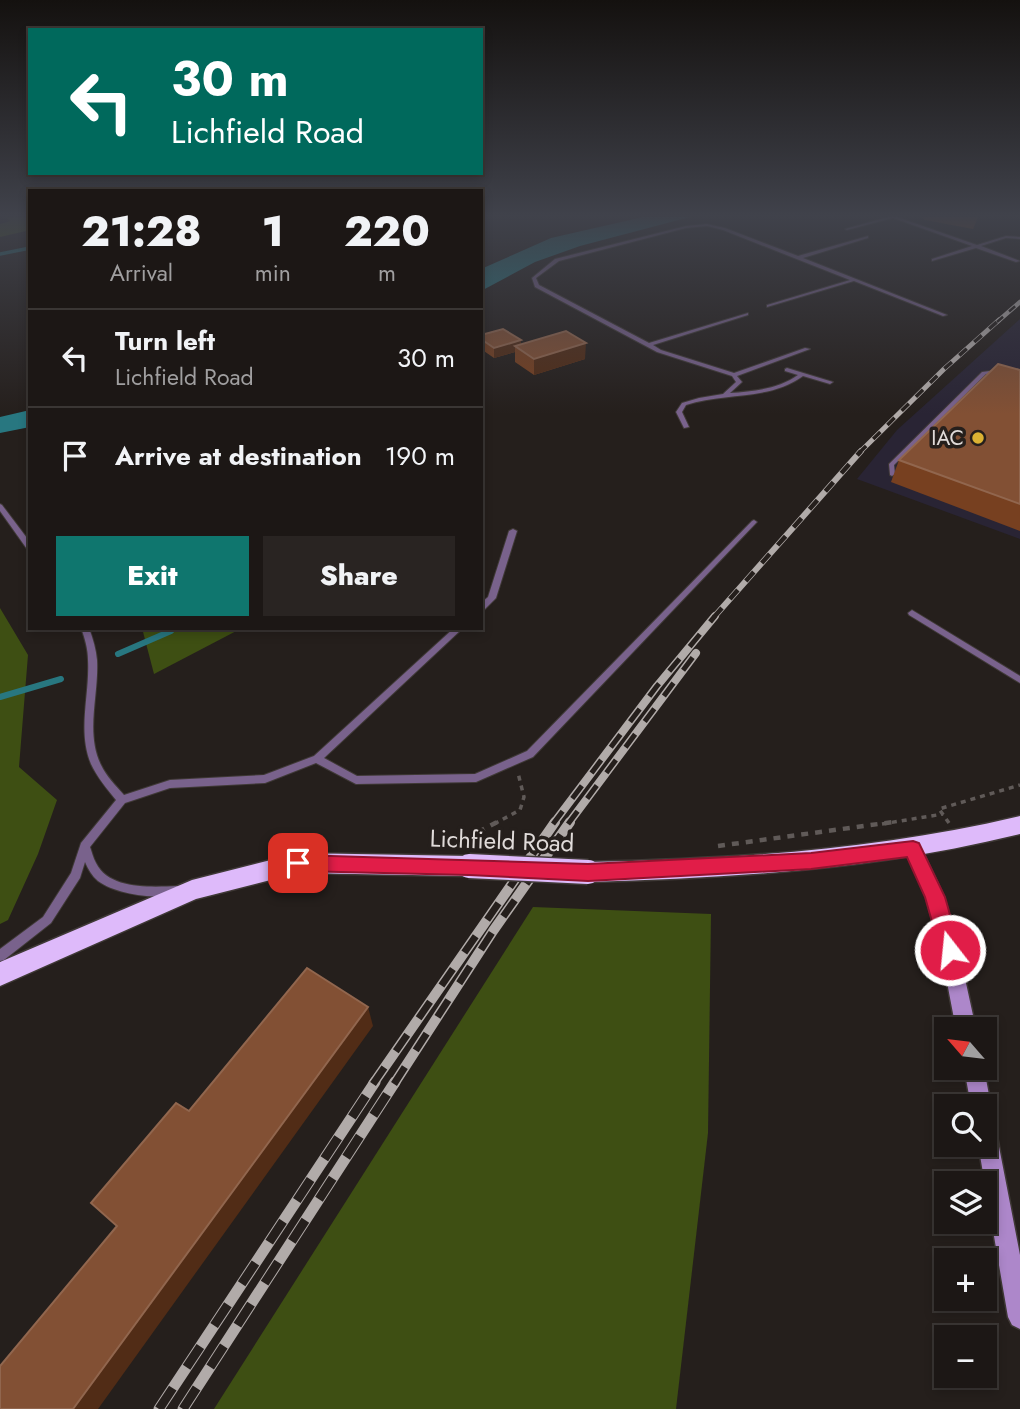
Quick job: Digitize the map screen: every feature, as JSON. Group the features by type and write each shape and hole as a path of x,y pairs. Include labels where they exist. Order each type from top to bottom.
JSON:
{"highway":[{"name":"Lichfield Road","path":"0,974 192,890 298,863 469,866 588,873 811,861 913,849 1020,825"}],"main road":[{"path":"913,849 935,897 950,950 964,1017"},
{"path":"992,1157 1014,1250 1020,1317"}],"lane":[{"path":"536,283 537,286 659,351 734,375 739,382 726,394"},
{"path":"769,306 845,283"},
{"path":"861,283 944,315"},
{"path":"649,345 746,314"},
{"path":"734,375 807,349"},
{"path":"787,370 830,382"},
{"path":"892,474 891,464 984,373 1005,371 1020,374"},
{"path":"686,428 679,412 684,404 726,394 780,388 793,384 803,374"},
{"path":"0,506 28,544"},
{"path":"317,759 356,780 476,778 530,754 754,522"},
{"path":"483,606 492,598 513,531"},
{"path":"912,613 1020,680"},
{"path":"85,630 93,666 88,734 94,762 122,800"},
{"path":"0,956 47,920 76,875 85,846 122,800 170,783 265,779 317,759 457,630"},
{"path":"85,846 93,868 106,880 144,892 192,890"}],"path":[{"path":"483,845 473,843 473,835 520,810 524,797 523,784 514,761"},
{"path":"960,839 939,809 1020,785"},
{"path":"704,848 814,835 943,814"}],"shaded area":[{"path":"1020,319 1020,539 857,479 897,430"}],"green space":[{"path":"0,608 28,655 19,767 57,800 38,854 8,920 0,924"},
{"path":"143,630 238,630 154,674"},
{"path":"533,907 711,914 708,1133 676,1409 214,1409"}],"water":[{"path":"483,283 496,283 483,290"},
{"path":"28,410 28,427 0,433 0,417"}],"building":[{"path":"503,329 521,340 494,348 483,340 483,334"},
{"path":"566,331 586,343 534,359 515,346"},
{"name":"IAC","path":"998,364 1020,370 1020,504 899,460"},
{"path":"307,968 368,1007 73,1409 0,1409 0,1366 117,1226 91,1203 176,1103 189,1111"}],"waterway":[{"path":"118,654 171,631"},
{"path":"0,697 61,679"}],"railway":[{"path":"997,322 1020,302"},
{"path":"861,451 944,369 999,320"},
{"path":"714,617 861,451"},
{"path":"553,824 657,686 715,616"},
{"path":"568,824 696,653"},
{"path":"373,1084 555,822"},
{"path":"394,1084 493,931 570,822"},
{"path":"159,1409 375,1082"},
{"path":"183,1409 395,1082"}],"place":[{"name":"IAC","path":"978,438"}],"route":[{"path":"298,863 469,866 588,873 811,861 913,849 935,897 950,950"}]}
